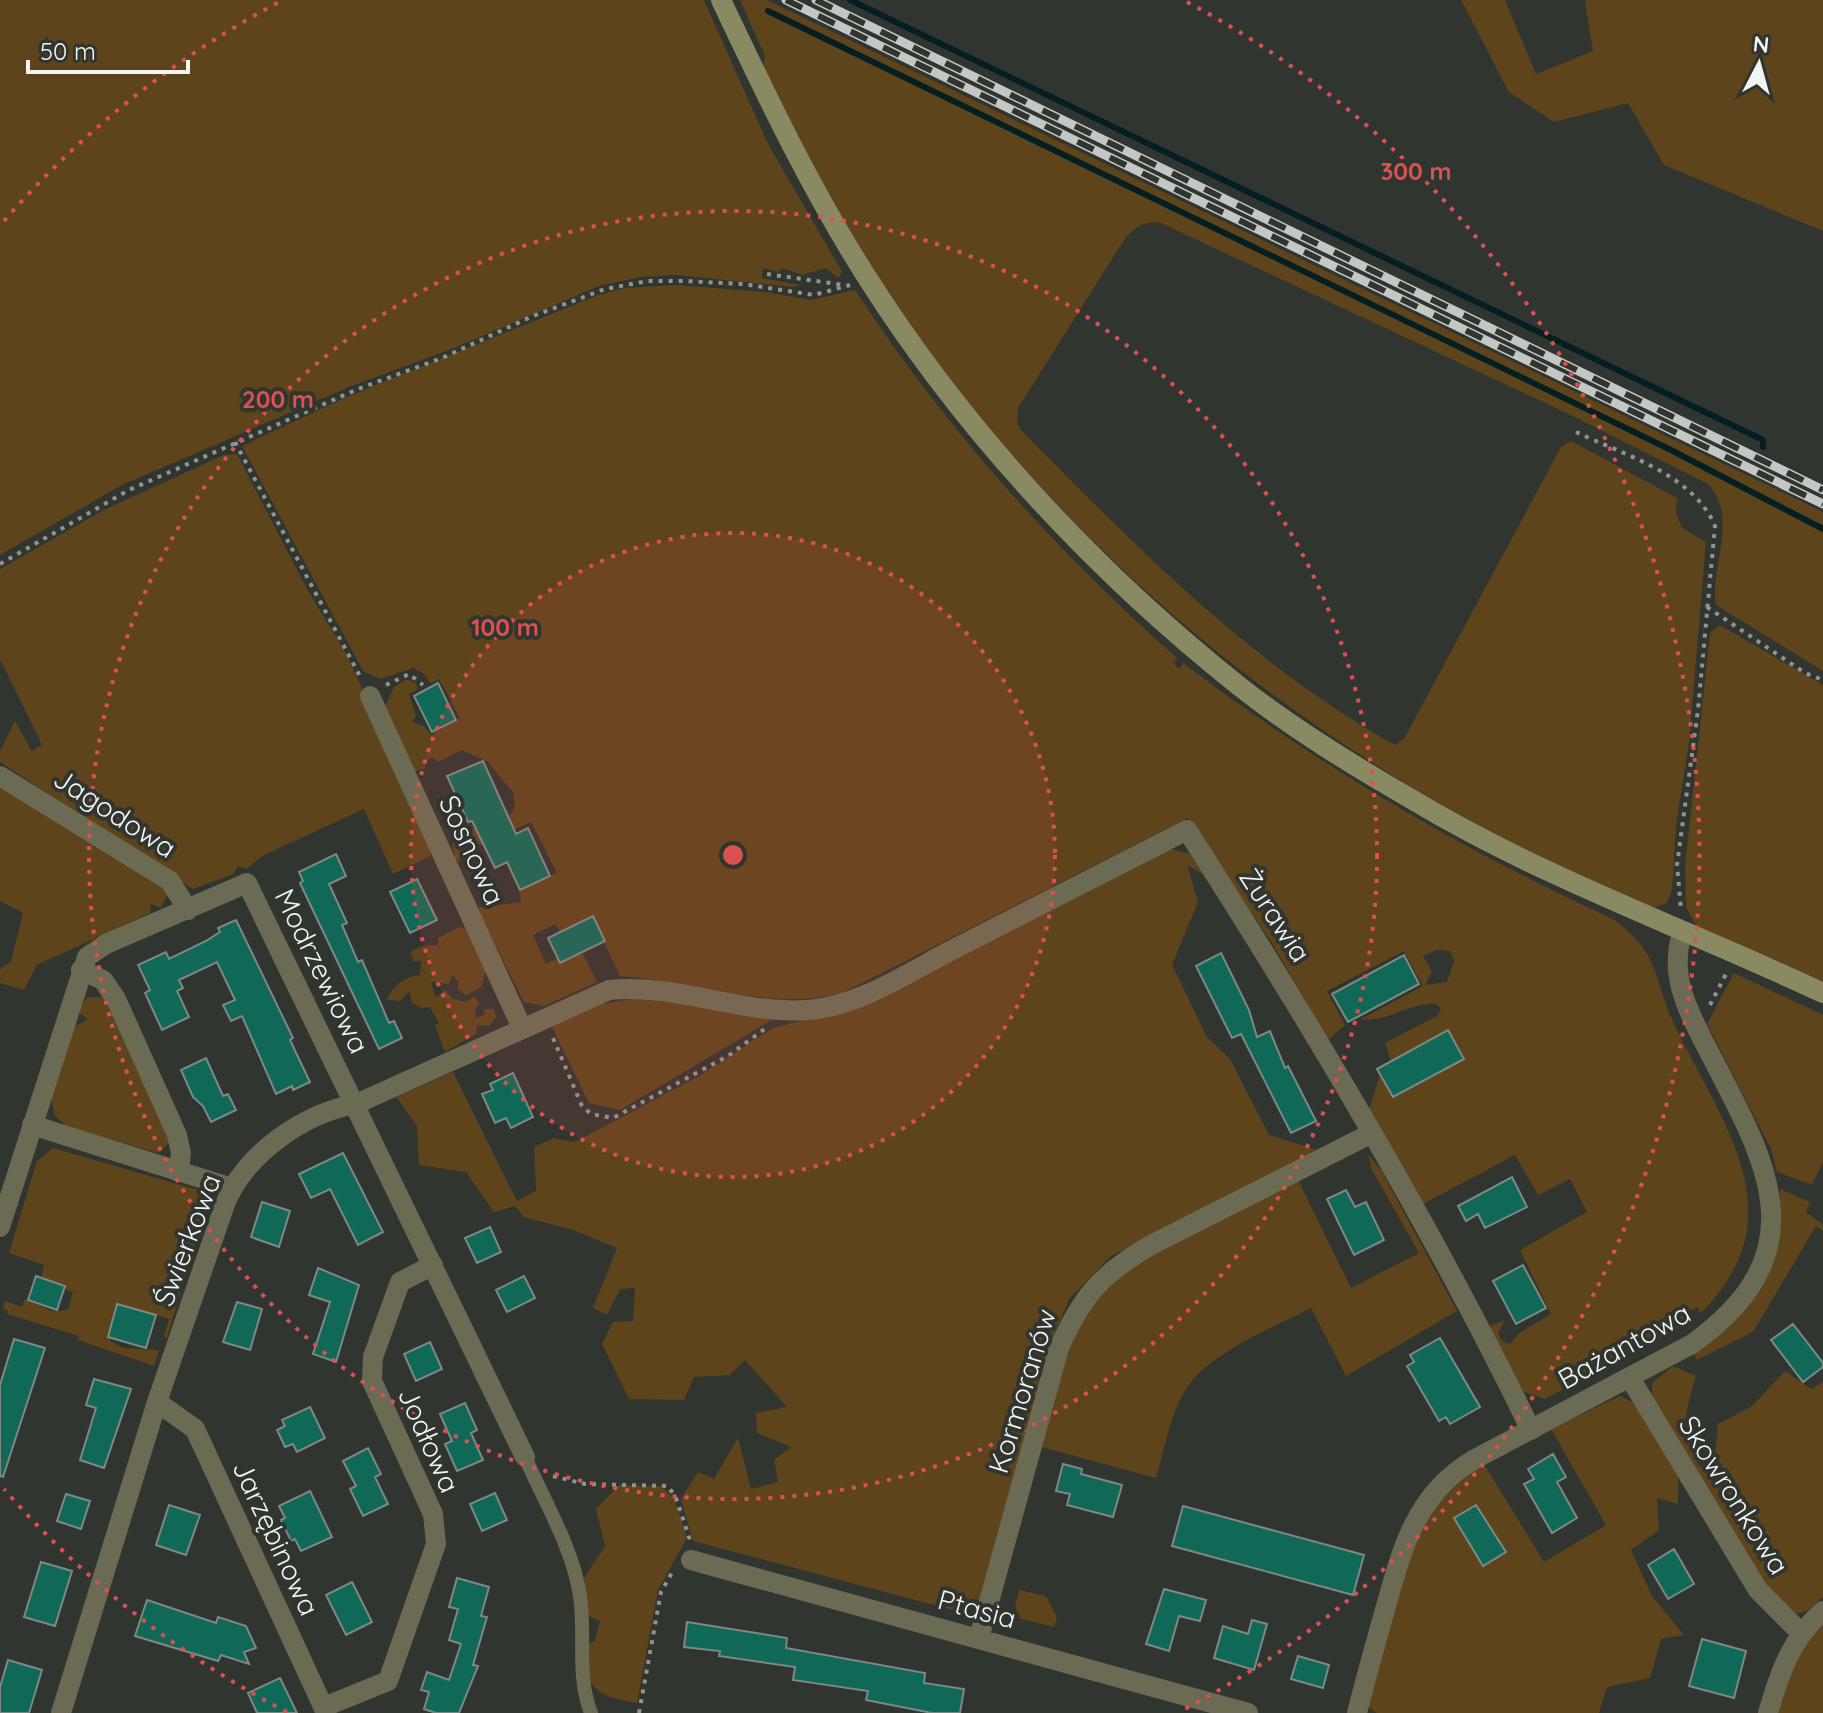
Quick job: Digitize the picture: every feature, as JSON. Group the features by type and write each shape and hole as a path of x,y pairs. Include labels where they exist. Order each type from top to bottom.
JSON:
{"main road":[{"path":"724,7 860,282 995,450 1069,532 1241,687 1415,802 1620,905 1737,953 1823,993"}],"street":[{"name":"Sosnowa","path":"370,696 522,1028"},
{"name":"Jagodowa","path":"0,776 170,881 188,910"},
{"name":"Żurawia","path":"782,1008 833,1006 866,993 1187,830 1292,994 1372,1133 1531,1430"},
{"name":"Modrzewiowa","path":"0,1227 87,957 98,948 247,883 525,1457"},
{"name":"Bażantowa","path":"1357,1713 1402,1549 1422,1507 1453,1473 1692,1344 1721,1323 1746,1294 1763,1259 1769,1230 1768,1178 1759,1150 1681,989 1677,957 1683,931"},
{"path":"81,970 103,980 116,999 177,1135 181,1153 179,1172"},
{"name":"Świerkowa","path":"61,1713 157,1402 232,1188 263,1151 336,1109 356,1104 609,990 649,990 782,1008"},
{"path":"32,1125 232,1188"},
{"name":"Kormoranów","path":"979,1638 1059,1348 1079,1305 1118,1264 1372,1133"},
{"name":"Jodłowa","path":"325,1710 388,1681 436,1544 433,1514 372,1381 373,1357 400,1282 433,1265"},
{"name":"Skowronkowa","path":"1630,1378 1758,1590 1801,1633"},
{"name":"Jarzębinowa","path":"157,1402 195,1429 325,1710"},
{"name":"Ptasia","path":"691,1560 1248,1713"},
{"path":"1768,1713 1779,1678 1801,1633 1823,1611"}],"lane":[{"path":"525,1457 574,1567 581,1598 580,1667 591,1713"}],"path":[{"path":"767,274 831,285 860,282"},
{"path":"0,564 129,490 235,442 605,289 648,281 686,281 743,284 814,295 860,282"},
{"path":"1576,432 1660,472 1706,507 1715,526 1716,542 1706,607 1698,710 1677,865 1683,931"},
{"path":"235,442 370,696 409,674 423,685"},
{"path":"1706,607 1805,673 1823,680"},
{"path":"1703,1018 1737,953"},
{"path":"545,1017 582,1106 591,1114 613,1118 625,1115 728,1056 782,1008"},
{"path":"525,1457 548,1474 575,1482 668,1486 676,1498 692,1545 691,1560 679,1563 665,1583 639,1713"},
{"path":"665,1583 675,1578"}],"shaded area":[{"path":"0,0 704,0 767,142 842,272 838,278 826,268 802,275 782,268 779,272 763,268 762,278 800,285 792,287 677,275 641,277 599,286 454,348 349,387 122,485 0,555"},
{"path":"740,0 767,0 1823,512 1823,671 1716,605 1723,527 1717,497 1708,484 1573,416 1161,223 1140,226 1124,240 1018,408 1017,423 1021,430 1107,517 1197,601 1293,679 1395,745 1404,739 1561,447 1571,441 1677,498 1676,513 1682,528 1706,542 1689,743 1676,825 1672,890 1667,903 1653,908 1538,856 1382,769 1295,711 1212,648 1133,580 1059,507 989,429 925,347 867,261 826,190 763,67 765,56"},
{"path":"1461,0 1505,0 1536,74 1593,51 1587,0 1823,0 1823,231 1664,165 1628,103 1554,122 1509,92"},
{"path":"676,285 765,292 811,300 855,290 964,439 1045,531 1178,659 1173,662 1179,669 1183,663 1285,736 1390,802 1499,863 1611,918 1628,931 1654,968 1669,1012 1731,1137 1743,1172 1748,1207 1744,1242 1730,1277 1701,1313 1697,1307 1683,1315 1687,1324 1637,1351 1630,1342 1619,1347 1624,1358 1545,1399 1521,1391 1487,1327 1505,1320 1498,1333 1502,1341 1510,1344 1518,1334 1551,1314 1520,1250 1587,1212 1570,1179 1538,1195 1515,1155 1421,1205 1369,1110 1380,1075 1393,1097 1464,1059 1448,1030 1391,1061 1385,1043 1437,1016 1441,1009 1436,1004 1415,1006 1380,1018 1361,1019 1423,986 1404,951 1327,991 1345,1025 1328,1040 1272,943 1188,818 842,993 814,998 759,997 620,976 592,917 560,932 555,924 533,935 546,964 558,958 561,963 582,952 597,982 544,1006 524,1002 477,908 521,902 520,890 557,873 531,822 461,853 459,861 455,860 452,838 455,840 478,826 492,826 511,814 515,806 513,792 487,761 461,750 438,762 432,757 425,762 425,768 414,772 384,709 394,687 406,679 416,683 418,689 409,694 416,716 412,722 424,726 431,735 460,718 439,679 430,683 423,673 413,668 380,679 363,671 242,446 342,399 598,295 624,288","holes":["1437,950 1450,951 1454,961 1447,982 1425,985 1432,971 1423,956"]},
{"path":"237,454 307,589 348,657 425,833 431,856 393,874 364,809 264,855 246,869 238,866 233,874 193,889 0,762 0,751 15,721 32,751 42,745 0,659 0,569 104,510 224,455"},
{"path":"1720,625 1823,685 1823,984 1697,927 1686,907 1685,867 1710,633"},
{"path":"0,783 150,875 168,893 161,908 151,904 150,913 37,965 24,990 0,983 0,969 11,962 23,913 0,901"},
{"path":"1167,848 1190,854 1204,875 1187,865 1198,902 1172,965 1207,1037 1230,1059 1269,1135 1317,1150 1111,1256 1070,1298 1051,1340 980,1600 972,1599 964,1613 693,1541 681,1499 698,1472 714,1479 738,1438 751,1489 778,1482 774,1460 791,1447 757,1433 756,1413 787,1407 745,1360 730,1375 694,1377 684,1400 629,1399 602,1344 613,1322 633,1321 635,1288 620,1289 607,1315 593,1308 617,1248 573,1230 524,1217 515,1206 494,1212 466,1172 419,1165 417,1126 396,1097 453,1072 517,1201 536,1191 534,1147 554,1138 575,1142 699,1076 773,1028 863,1005"},
{"path":"460,927 466,929 488,960 482,986 466,996 457,988 459,982 452,975 449,984 431,982 436,998 445,990 453,999 465,1002 475,997 480,1004 475,1008 476,1018 484,1015 485,1009 494,1009 496,1017 489,1026 477,1025 476,1034 445,1052 435,1025 439,1023 430,1007 421,1008 412,1003 409,991 401,1001 387,1000 400,983 420,975 421,961 414,962 410,952 422,946 438,945 438,938"},
{"path":"1734,973 1823,1015 1823,1162 1812,1185 1777,1172 1771,1149 1707,1024"},
{"path":"87,997 102,997 108,1001 168,1133 169,1143 158,1153 66,1126 55,1116 51,1099 73,1027 88,1020 78,1011"},
{"path":"639,998 775,1018 620,1110 589,1103 551,1025 584,1007"},
{"path":"53,1148 198,1190 207,1196 208,1207 185,1278 179,1282 180,1295 167,1337 164,1337 169,1319 118,1304 114,1308 110,1341 123,1348 159,1350 154,1366 78,1340 79,1336 7,1314 8,1310 3,1309 5,1301 22,1307 25,1299 52,1311 68,1310 73,1292 41,1278 44,1265 9,1253 37,1161"},
{"path":"1369,1155 1381,1170 1457,1311 1346,1376 1311,1308 1237,1345 1189,1384 1171,1423 1156,1478 1041,1447 1061,1365 1080,1319 1098,1295 1121,1274 1209,1221 1297,1178 1351,1288 1419,1253 1371,1168"},
{"path":"1780,1189 1810,1202 1806,1212 1823,1225 1823,1231 1816,1226 1753,1332 1697,1360 1694,1354 1744,1309 1779,1218"},
{"path":"1673,1366 1696,1376 1686,1432 1700,1467 1715,1458 1718,1424 1752,1406 1785,1371 1811,1389 1823,1382 1823,1597 1807,1611 1797,1614 1784,1608 1766,1590 1652,1398 1652,1383"},
{"path":"1620,1396 1636,1404 1678,1476 1678,1504 1657,1498 1659,1530 1631,1550 1652,1596 1684,1635 1661,1639 1650,1678 1607,1687 1599,1713 1377,1713 1368,1707 1410,1553 1436,1506 1484,1464 1544,1562 1606,1525 1551,1429"},
{"path":"619,1485 662,1486 675,1500 687,1538 658,1590 637,1703 611,1697 596,1688 587,1672 582,1646 595,1641 600,1621 588,1616 584,1578 605,1546 596,1509"},
{"path":"1019,1590 1046,1596 1057,1617 1054,1627 1021,1619 1015,1607"},
{"path":"1823,1622 1823,1713 1776,1713 1800,1648"}],"building":[{"path":"438,683 456,720 432,732 414,696"},
{"path":"483,761 516,834 528,828 550,876 520,890 507,862 495,868 472,821 468,822 447,776"},
{"path":"336,854 346,876 329,884 347,923 342,925 358,962 362,960 389,1023 394,1021 402,1038 379,1049 300,883 303,881 299,872"},
{"path":"417,879 437,920 410,933 390,892"},
{"path":"593,916 605,941 560,963 548,938"},
{"path":"236,920 293,1038 290,1040 310,1082 293,1090 292,1086 276,1094 242,1016 231,1021 223,1005 235,1000 217,962 179,980 183,988 177,991 189,1017 162,1030 145,993 150,990 138,965 166,952 169,959 206,941 220,932 218,928"},
{"path":"1221,953 1249,1010 1257,1037 1270,1031 1285,1068 1288,1066 1316,1121 1291,1133 1241,1034 1232,1038 1196,966"},
{"path":"1404,955 1419,984 1348,1022 1332,994"},
{"path":"1448,1030 1464,1059 1393,1097 1377,1069"},
{"path":"206,1058 223,1096 228,1094 236,1110 211,1122 203,1106 193,1097 181,1070"},
{"path":"513,1073 533,1117 511,1128 506,1118 495,1123 482,1094 493,1090 490,1084"},
{"path":"343,1153 383,1232 358,1245 330,1189 311,1198 299,1174"},
{"path":"1512,1177 1527,1207 1485,1228 1478,1214 1466,1221 1458,1206"},
{"path":"1346,1190 1355,1207 1366,1202 1384,1240 1354,1255 1327,1199"},
{"path":"262,1202 290,1211 279,1247 251,1237"},
{"path":"490,1227 501,1252 477,1263 465,1238"},
{"path":"1523,1265 1546,1308 1516,1324 1493,1281"},
{"path":"318,1268 359,1285 336,1362 313,1354 330,1302 309,1295"},
{"path":"36,1276 65,1286 57,1310 28,1300"},
{"path":"524,1276 535,1298 507,1312 496,1290"},
{"path":"237,1302 262,1309 250,1350 223,1342"},
{"path":"117,1304 156,1315 146,1348 108,1337"},
{"path":"1793,1324 1823,1363 1823,1367 1803,1382 1771,1340"},
{"path":"1440,1338 1480,1407 1450,1424 1446,1417 1439,1421 1407,1366 1414,1362 1410,1355"},
{"path":"14,1339 45,1348 3,1477 0,1476 0,1385"},
{"path":"430,1342 442,1369 416,1381 404,1354"},
{"path":"94,1379 131,1389 104,1468 80,1460 96,1408 86,1405"},
{"path":"465,1403 477,1430 471,1433 483,1460 457,1471 445,1444 452,1441 440,1414"},
{"path":"310,1407 325,1438 297,1452 293,1444 285,1447 277,1430 285,1426 282,1420"},
{"path":"368,1448 381,1474 375,1477 388,1504 363,1516 350,1489 356,1486 343,1461"},
{"path":"1553,1454 1566,1477 1557,1482 1577,1518 1552,1533 1524,1484 1534,1479 1528,1469"},
{"path":"1063,1464 1082,1469 1081,1474 1122,1485 1113,1517 1067,1505 1070,1494 1056,1491"},
{"path":"310,1491 332,1537 301,1551 295,1539 291,1541 281,1520 285,1518 279,1506"},
{"path":"495,1493 507,1520 482,1531 470,1504"},
{"path":"66,1494 90,1501 81,1529 57,1521"},
{"path":"169,1505 200,1515 186,1555 156,1545"},
{"path":"1476,1505 1506,1552 1483,1566 1454,1518"},
{"path":"1183,1506 1364,1555 1353,1595 1172,1546"},
{"path":"1674,1549 1694,1584 1668,1599 1648,1565"},
{"path":"41,1562 72,1571 55,1626 24,1617"},
{"path":"457,1578 489,1587 481,1616 487,1617 473,1665 478,1666 459,1713 436,1713 424,1709 429,1692 421,1690 427,1672 449,1680 461,1644 449,1640 458,1609 449,1607"},
{"path":"352,1582 372,1622 346,1635 326,1595"},
{"path":"1164,1589 1206,1600 1200,1621 1179,1616 1169,1651 1146,1644"},
{"path":"147,1600 216,1623 218,1617 246,1626 256,1648 244,1652 249,1664 221,1655 218,1661 135,1636"},
{"path":"1252,1620 1267,1624 1254,1670 1214,1658 1223,1626 1248,1634"},
{"path":"687,1622 787,1638 786,1648 925,1673 924,1683 964,1689 960,1713 932,1713 866,1700 868,1691 793,1680 795,1667 719,1656 720,1651 684,1647"},
{"path":"1702,1639 1746,1651 1734,1698 1689,1686"},
{"path":"1298,1656 1329,1665 1323,1688 1291,1679"},
{"path":"8,1660 42,1670 29,1713 0,1713 0,1687"},
{"path":"280,1678 297,1713 257,1713 248,1693"}],"waterway":[{"path":"850,0 1763,440 1763,447"},
{"path":"768,11 1669,449 1823,529"}],"railway":[{"path":"786,0 1823,504"},
{"path":"816,0 1823,490"}]}
